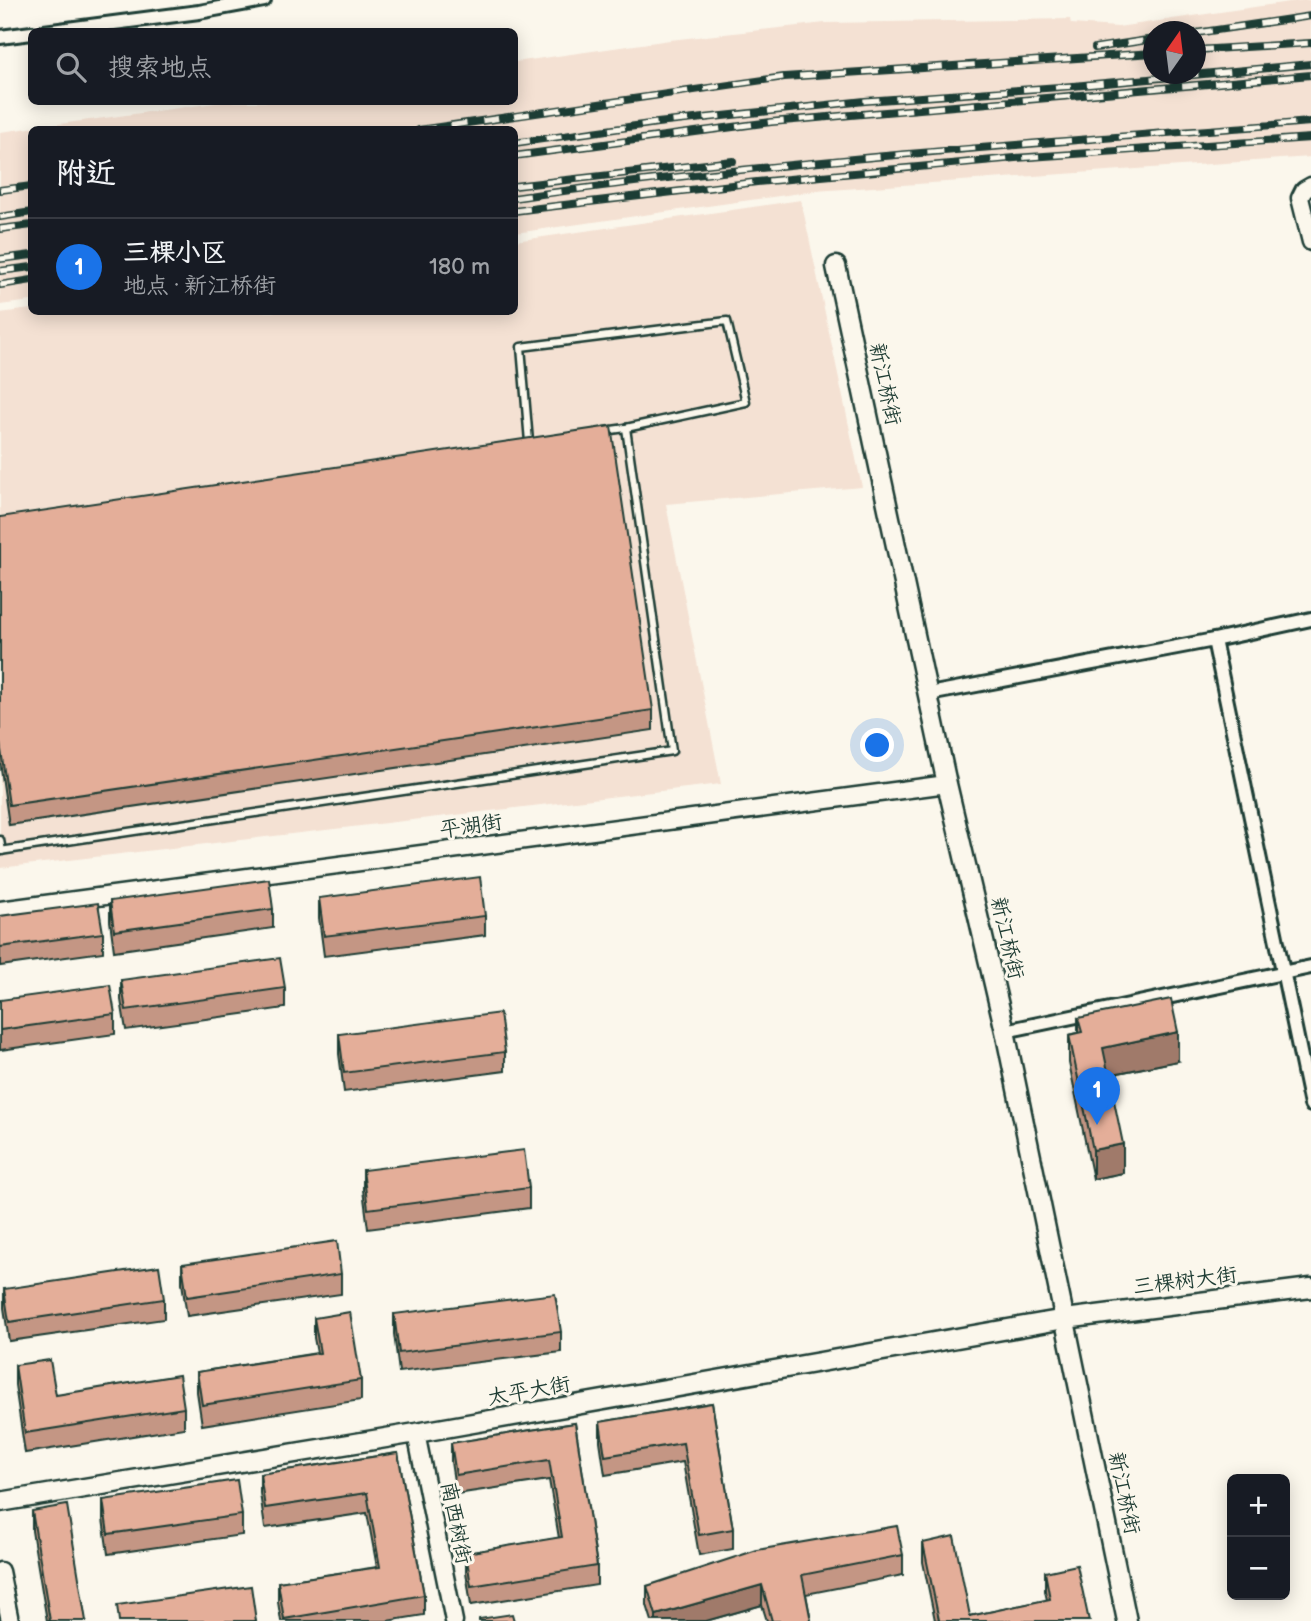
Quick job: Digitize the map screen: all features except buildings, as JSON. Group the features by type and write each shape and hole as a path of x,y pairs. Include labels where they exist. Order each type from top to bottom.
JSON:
{"main road":[{"name":"新江桥街","path":"836,266 947,784 1005,1031 1127,1621"},
{"name":"三棵树大街","path":"1065,1319 1311,1288"},
{"name":"太平大街","path":"0,1502 416,1433 1065,1319"}],"street":[{"path":"75,28 199,12 264,0"},
{"path":"0,37 28,34"},
{"path":"1306,192 1311,242"},
{"path":"929,694 1311,619"},
{"path":"1214,640 1311,1105"},
{"name":"平湖街","path":"0,910 947,784"},
{"path":"1005,1031 1311,967"},
{"name":"南西树街","path":"416,1433 454,1621"},
{"path":"0,1571 10,1621"}],"lane":[{"path":"529,442 522,347 727,321 746,402 598,432"},
{"path":"0,840 1,851 672,751 626,428"},
{"path":"516,444 543,440"}],"shaded area":[{"path":"1311,0 1311,157 815,191 518,233 518,126 45,126 201,105 518,105 518,62 670,40 825,23 1070,19 1071,24 1118,27 1143,23 1143,84 1206,84 1206,21 1159,21"},
{"path":"28,128 28,301 0,305 0,132"},
{"path":"801,200 862,487 666,504 721,784 0,868 0,313 28,309 28,315 518,315 518,241"}],"railway":[{"path":"1206,32 1311,16"},
{"path":"1095,48 1143,41"},
{"path":"1206,49 1311,43"},
{"path":"447,126 784,77 1143,54"},
{"path":"518,142 657,123 865,101 1073,86 1311,64"},
{"path":"518,155 771,122 1311,75"},
{"path":"518,197 812,163 1311,122"},
{"path":"518,211 757,182 1015,158 1311,138"},
{"path":"518,186 733,161"},
{"path":"0,190 28,186"},
{"path":"0,217 28,213"},
{"path":"0,229 28,226"},
{"path":"0,259 28,256"},
{"path":"0,271 28,268"},
{"path":"0,285 28,281"}],"place":[{"name":"三棵小区","path":"1097,1125"}]}
